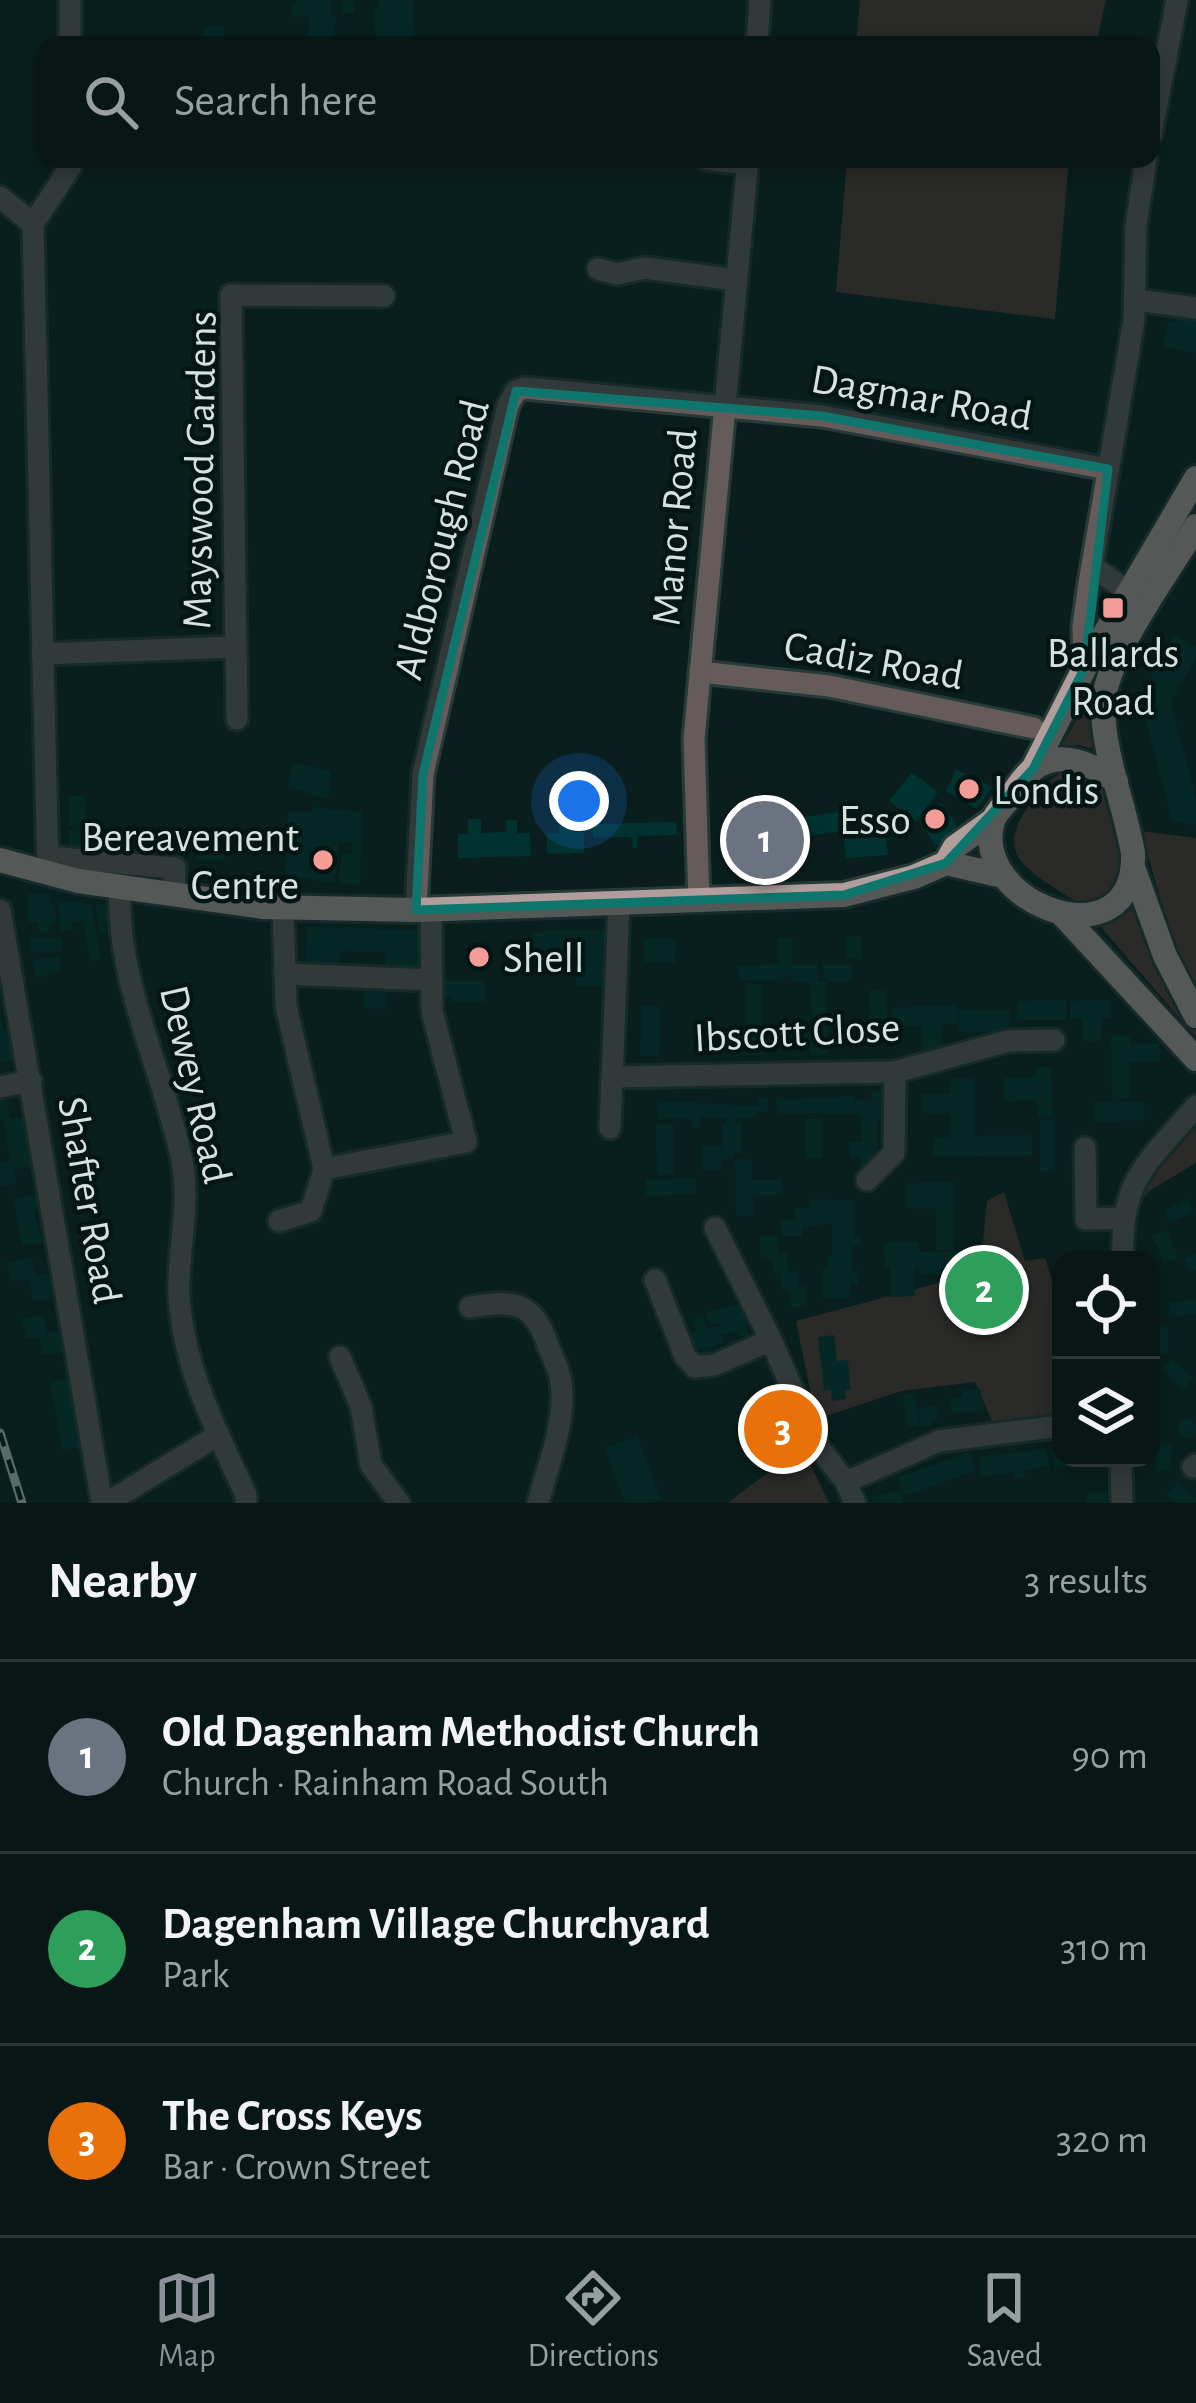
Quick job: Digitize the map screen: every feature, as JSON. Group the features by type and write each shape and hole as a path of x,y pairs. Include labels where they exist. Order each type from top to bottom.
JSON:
{"main road":[{"path":"1196,478 1140,598 1105,690 1103,717 1134,869 1165,956 1196,1016"},
{"path":"0,860 49,865 119,886 283,908 423,910 844,895 914,877 946,863 956,847 993,820 1033,769 1084,669 1196,526"},
{"path":"1033,769 1070,759 1116,781"},
{"path":"993,820 994,856 1004,875 1026,897 1061,913 1084,916 1107,910 1124,891 1134,869"},
{"path":"946,863 1004,875"},
{"path":"1061,913 1196,1059"}],"street":[{"path":"70,0 70,36"},
{"path":"758,36 760,0"},
{"path":"1160,88 1177,0"},
{"path":"70,168 33,224 49,865 175,868 174,894"},
{"name":"Manor Road","path":"699,902 694,739 746,168"},
{"path":"1084,669 1083,626 1137,300 1136,225 1145,168"},
{"path":"0,197 33,224"},
{"path":"598,269 617,274 645,268 736,280"},
{"name":"Mayswood Gardens","path":"237,719 231,295 384,296"},
{"path":"1137,300 1196,308"},
{"name":"Aldborough Road","path":"423,910 423,774 508,405 516,391 525,388 722,406"},
{"name":"Dagmar Road","path":"722,406 821,416 1108,469"},
{"path":"1093,567 1140,598"},
{"name":"Mayswood Gardens","path":"42,654 234,647"},
{"name":"Cadiz Road","path":"700,672 829,686 1034,728"},
{"name":"Dewey Road","path":"119,886 118,905 139,1018 187,1187 179,1258 185,1349 246,1503"},
{"path":"610,1128 620,903"},
{"path":"279,1221 311,1211 324,1169 286,1006 283,908"},
{"name":"Shafter Road","path":"0,910 104,1503"},
{"path":"324,1169 466,1142 433,1011 423,910"},
{"path":"285,974 432,980"},
{"name":"Ibscott Close","path":"613,1077 895,1072 1008,1041 1054,1040"},
{"path":"867,1180 894,1153 895,1072"},
{"path":"0,1087 31,1081"},
{"path":"1123,1251 1123,1218 1136,1177 1196,1106"},
{"path":"1085,1148 1086,1219 1123,1218"},
{"path":"715,1228 816,1444 850,1492 939,1442 1052,1427"},
{"path":"655,1280 685,1355 694,1366 714,1365 771,1340"},
{"path":"470,1307 522,1307 539,1320 561,1383 560,1411 538,1503"},
{"path":"340,1357 362,1407 370,1465 399,1503"},
{"path":"104,1503 218,1435"},
{"path":"1121,1467 1122,1503"}],"highlighted area":[{"path":"516,391 822,416 1108,469 1084,669 1033,769 946,863 844,895 416,910 423,774"}],"shaded area":[{"path":"860,0 1106,0 1098,36 857,36"},
{"path":"846,168 1068,168 1055,319 836,292"},
{"path":"1133,619 1107,680 1107,753 1079,745 1061,747"},
{"path":"1070,769 1102,776 1132,857 1114,896 1084,904 1036,875 1014,847 1017,826 1033,800 1049,781"},
{"path":"1141,831 1196,838 1196,989 1175,950"},
{"path":"1145,895 1196,1016 1196,1037 1100,926 1124,916"},
{"path":"1196,1127 1196,1163 1149,1191 1136,1207 1156,1173"},
{"path":"1004,1192 1025,1261 1045,1258 1052,1280 1052,1415 992,1421 975,1382 901,1391 826,1416 811,1395 796,1321 980,1272 987,1201"},
{"path":"802,1447 829,1503 729,1503 730,1501"}],"building":[{"path":"296,0 331,0 331,16 336,15 334,36 309,36 309,15 292,17 291,5"},
{"path":"342,0 354,0 355,13 342,13"},
{"path":"379,0 413,0 414,36 375,36 373,10 379,10"},
{"path":"224,26 224,36 203,36 203,27"},
{"path":"1178,310 1196,314 1196,353 1163,347 1168,321 1176,322"},
{"path":"1175,635 1196,647 1196,657 1171,702 1196,799 1196,825 1172,822 1140,697"},
{"path":"293,762 331,771 328,799 288,787"},
{"name":"Londis","path":"956,769 992,787 977,809 946,791"},
{"path":"912,772 938,792 916,822 889,801"},
{"path":"69,796 86,796 85,826 69,826"},
{"path":"941,803 959,828 936,846 918,820"},
{"path":"313,807 362,812 360,884 338,883 342,853 351,854 352,843 340,842 340,837 335,883 285,875 288,812 313,813"},
{"path":"849,811 852,830 789,838 786,819"},
{"path":"781,815 783,855 764,855 764,862 750,862 748,826 764,826 764,816"},
{"path":"559,818 572,818 572,832 584,832 584,853 547,854 547,833 559,833"},
{"path":"468,819 481,819 481,833 507,832 506,820 517,820 517,833 530,833 531,856 458,858 458,834 468,834"},
{"path":"676,822 677,835 637,836 637,848 633,848 632,837 593,838 593,824"},
{"path":"69,829 180,836 179,856 76,848 69,844"},
{"path":"199,835 227,837 225,861 197,859"},
{"path":"886,836 888,855 846,858 844,839"},
{"path":"50,893 56,924 50,924 50,931 39,932 38,922 28,922 27,894"},
{"path":"58,903 91,904 101,959 90,961 83,921 72,923 73,930 61,931"},
{"path":"95,904 118,906 111,923 105,923 107,933 100,934"},
{"path":"307,927 426,930 425,968 386,967 386,952 340,951 339,965 306,964"},
{"path":"544,929 606,930 603,987 576,986 576,964 542,963 542,956 531,956 531,933 544,933"},
{"path":"861,936 862,959 847,959 845,937"},
{"path":"62,937 62,951 30,953 30,938"},
{"path":"644,938 676,939 675,963 643,962"},
{"path":"778,938 793,938 792,965 818,965 818,982 826,982 828,1054 810,1055 809,1033 806,1041 788,1041 787,1021 812,1027 810,982 793,982 792,977 783,976 785,981 739,980 738,966 783,964 778,961"},
{"path":"59,956 62,970 36,978 33,961"},
{"path":"823,965 854,965 851,982 826,982"},
{"path":"365,981 387,982 386,1009 364,1008"},
{"path":"440,981 485,981 485,1002 451,1002 451,996 440,996"},
{"path":"746,983 761,985 762,1054 746,1055"},
{"path":"869,991 887,991 888,1044 870,1044"},
{"path":"1067,1000 1067,1020 1017,1020 1017,1001"},
{"path":"1111,1000 1111,1018 1101,1018 1101,1041 1083,1041 1083,1018 1070,1019 1070,1001"},
{"path":"957,1005 958,1023 942,1024 941,1053 922,1054 921,1025 892,1026 892,1008"},
{"path":"642,1006 661,1007 659,1056 640,1056"},
{"path":"959,1009 1009,1010 1009,1032 959,1032"},
{"path":"0,1019 8,1028 13,1061 0,1063"},
{"path":"1130,1036 1130,1045 1159,1044 1160,1061 1130,1062 1129,1098 1112,1098 1111,1037"},
{"path":"1036,1067 1051,1067 1053,1117 1038,1117 1037,1100 1005,1102 1003,1078 1036,1077"},
{"path":"950,1079 975,1079 975,1136 1032,1135 1032,1155 933,1157 933,1137 951,1137 950,1113 922,1113 922,1094 950,1094"},
{"path":"882,1092 885,1116 877,1121 877,1166 860,1167 860,1156 850,1157 849,1142 862,1142 860,1114 777,1113 777,1100 854,1096 855,1101 871,1100 871,1093"},
{"path":"6,1096 10,1119 26,1116 34,1166 14,1170 16,1184 0,1186 0,1163 10,1162 4,1121 0,1121 0,1097"},
{"path":"758,1098 768,1098 768,1112 756,1112 756,1118 734,1118 734,1123 741,1122 741,1153 721,1160 721,1169 702,1170 701,1146 721,1145 724,1153 722,1124 726,1118 700,1117 700,1128 692,1128 693,1119 658,1119 658,1101 758,1106"},
{"path":"1144,1101 1145,1120 1094,1122 1094,1103"},
{"path":"805,1119 823,1119 823,1158 805,1158"},
{"path":"1055,1119 1055,1171 1040,1171 1040,1120"},
{"path":"673,1124 674,1175 657,1175 656,1125"},
{"path":"752,1159 752,1180 782,1180 782,1195 753,1195 753,1215 736,1216 735,1160"},
{"path":"695,1178 696,1194 646,1196 646,1180"},
{"path":"953,1182 953,1250 936,1250 936,1209 905,1208 905,1184"},
{"path":"36,1195 38,1209 33,1210 43,1242 22,1246 14,1198"},
{"path":"810,1199 855,1201 854,1237 860,1237 860,1246 852,1246 852,1271 858,1271 858,1284 850,1284 850,1298 822,1298 822,1269 828,1269 828,1256 832,1256 832,1223 802,1228 802,1236 781,1236 781,1219 795,1220 795,1208 810,1209"},
{"path":"1187,1199 1194,1212 1170,1223 1164,1210"},
{"path":"1167,1230 1178,1257 1164,1263 1152,1236"},
{"path":"778,1236 779,1253 787,1253 788,1271 798,1271 798,1285 806,1285 806,1307 790,1307 781,1273 773,1273 773,1260 760,1256 760,1237"},
{"path":"884,1242 919,1242 919,1252 973,1251 974,1273 920,1274 920,1267 914,1268 915,1296 891,1297 891,1266 885,1267"},
{"path":"1196,1253 1196,1270 1191,1272 1184,1259"},
{"path":"32,1258 35,1276 48,1274 52,1298 33,1301 29,1279 11,1281 7,1262"},
{"path":"1195,1300 1196,1314 1169,1317 1168,1303"},
{"path":"742,1304 749,1335 722,1335 724,1344 695,1350 690,1333 696,1332 693,1318 703,1316 706,1329 720,1326 709,1325 706,1312"},
{"path":"44,1315 47,1333 60,1331 64,1352 42,1355 39,1337 26,1339 22,1318"},
{"path":"1160,1324 1167,1324 1168,1354 1160,1354"},
{"path":"834,1335 837,1361 848,1360 851,1390 845,1390 846,1399 832,1401 831,1390 824,1391 818,1337"},
{"path":"1172,1359 1193,1378 1183,1390 1162,1370"},
{"path":"68,1379 80,1447 62,1450 50,1382"},
{"path":"980,1388 984,1411 951,1412 949,1399"},
{"path":"915,1393 919,1425 907,1427 903,1395"},
{"path":"792,1401 809,1441 775,1458 756,1416"},
{"path":"936,1405 938,1417 921,1426 918,1410"},
{"path":"1187,1420 1196,1429 1187,1438 1178,1429"},
{"path":"637,1436 661,1499 652,1503 625,1503 605,1448"},
{"path":"1160,1443 1171,1443 1172,1471 1156,1471"},
{"path":"1046,1449 1049,1466 1024,1470 1025,1477 1015,1479 1014,1472 981,1476 979,1457"},
{"path":"969,1452 975,1471 904,1496 897,1478"},
{"path":"1178,1482 1196,1503 1177,1503 1167,1495"},
{"path":"900,1491 902,1503 872,1503 871,1497"},
{"path":"1087,1493 1107,1493 1107,1503 1087,1503"}],"railway":[{"path":"0,1433 22,1503"}],"place":[{"name":"Ballards Road","path":"1113,608"},
{"name":"Londis","path":"969,789"},
{"name":"Esso","path":"935,819"},
{"name":"Old Dagenham Methodist Church","path":"765,840"},
{"name":"Bereavement Centre","path":"323,860"},
{"name":"Shell","path":"479,957"},
{"name":"Dagenham Village Churchyard","path":"984,1290"},
{"name":"The Cross Keys","path":"783,1429"}]}
